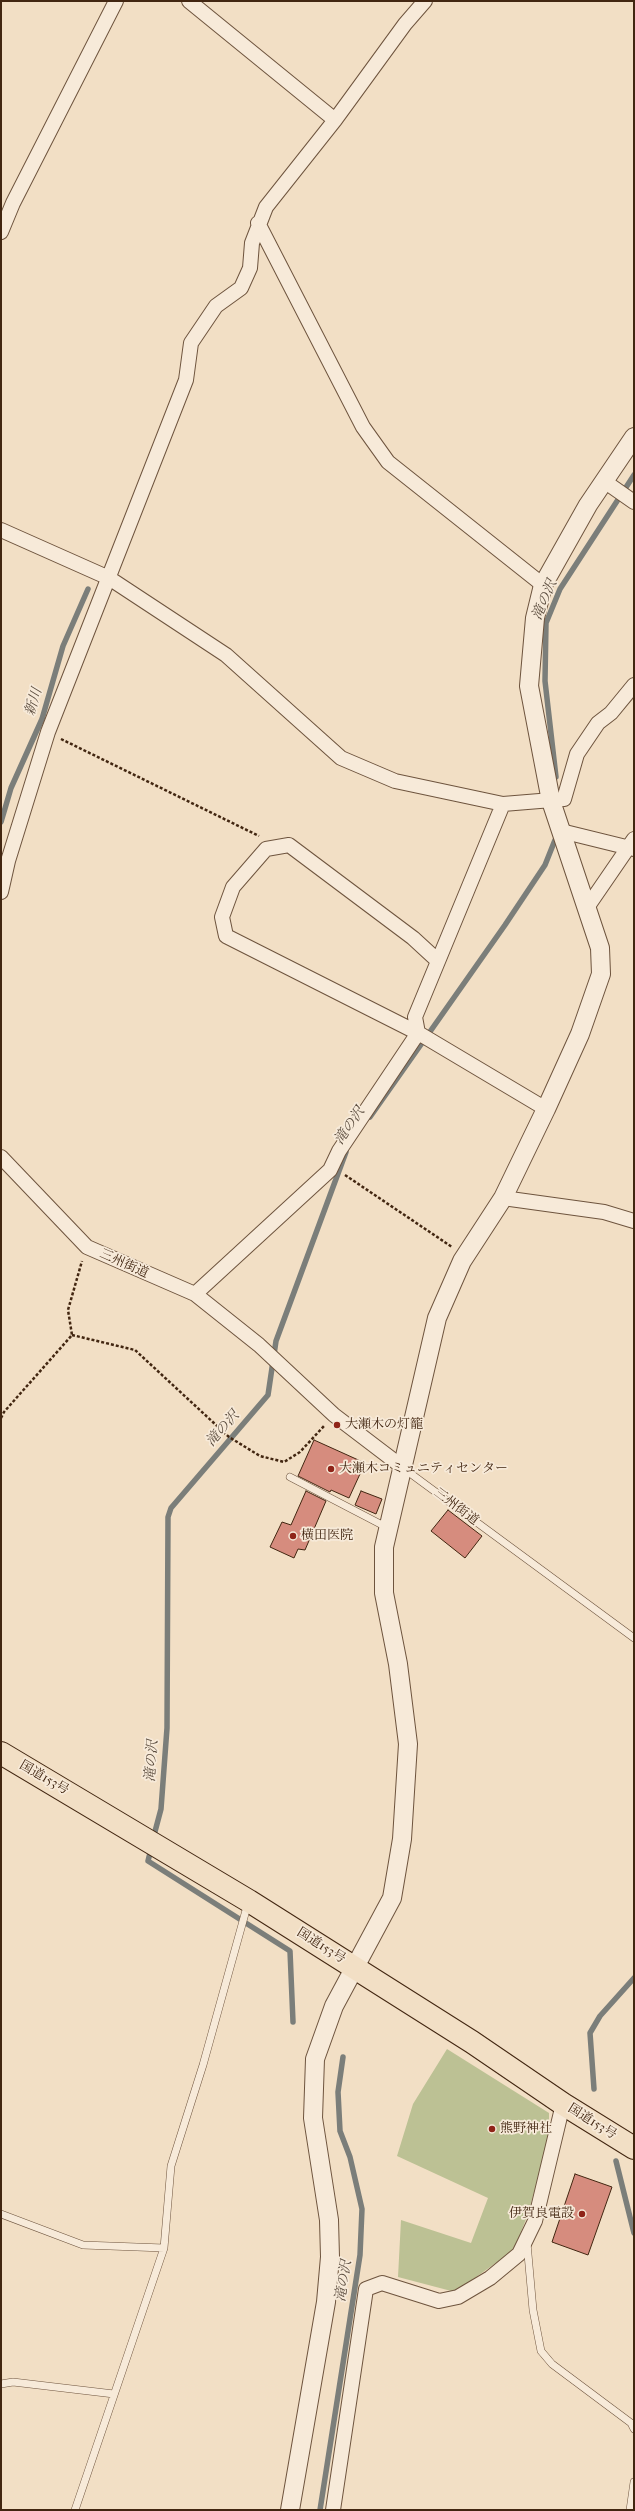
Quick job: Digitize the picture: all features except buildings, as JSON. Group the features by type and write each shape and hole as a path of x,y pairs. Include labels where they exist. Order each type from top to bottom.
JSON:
{"highway":[{"name":"国道153号","path":"1,1754 30,1768 151,1842 245,1916 354,1967 472,2042 563,2104 634,2148"}],"street":[{"path":"1,232 13,203 116,1"},
{"path":"189,1 335,120"},
{"path":"1,892 8,861 48,732 110,578 186,380 191,343 216,306 241,288 250,268 252,243 258,222 266,207 335,120 405,24 425,1"},
{"path":"258,222 363,427 388,462 543,585"},
{"path":"290,2510 324,2316 330,2258 329,2220 313,2118 315,2059 334,2006 392,1898 402,1838 408,1744 398,1664 384,1593 383,1552 401,1466 436,1318 466,1256 503,1198 546,1109 580,1034 601,974 600,948 586,909 552,801 529,686 535,618 543,585 610,485 634,437"},
{"path":"610,485 631,501"},
{"path":"1,530 110,578 226,655 341,758 395,781 503,804 564,799 576,754 598,723 611,713 634,685"},
{"path":"195,1294 330,1170 339,1152 419,1034 415,1017 503,804"},
{"path":"561,831 632,846 586,909"},
{"path":"438,961 413,938 289,845 266,849 233,887 222,917 226,936 419,1034 546,1109"},
{"name":"三州街道","path":"1,1157 87,1248 195,1294 264,1350 334,1415 401,1466"},
{"path":"503,1198 604,1212 634,1221"},
{"path":"332,2510 366,2289 382,2283 439,2300 458,2297 490,2278 519,2254 535,2221 563,2104"}],"lane":[{"name":"三州街道","path":"401,1466 634,1638"},
{"path":"290,1477 388,1528"},
{"path":"74,2510 164,2248 171,2166 203,2065 245,1916"},
{"path":"1,2214 83,2245 164,2248"},
{"path":"526,2239 532,2310 541,2351 552,2364 631,2423 634,2429"},
{"path":"1,2384 13,2382 114,2394"},
{"path":"630,2510 634,2482"}],"path":[{"path":"48,732 258,834 266,849"},
{"path":"346,1175 466,1256"},
{"path":"72,1335 68,1310 76,1278 87,1248"},
{"path":"1,1418 4,1412 72,1335"},
{"path":"72,1335 135,1350 229,1437 260,1456 284,1462 300,1452 334,1415"}],"green space":[{"path":"447,2049 549,2113 549,2137 528,2214 514,2250 455,2292 398,2277 401,2220 471,2243 488,2198 397,2156 413,2104"}],"waterway":[{"name":"滝の沢","path":"556,777 545,681 546,623 560,589 634,475"},
{"name":"新川","path":"1,822 11,788 42,719 63,646 88,589"},
{"name":"滝の沢","path":"370,1117 505,925 545,865 555,840"},
{"name":"滝の沢","path":"153,1839 161,1809 167,1728 168,1517 171,1508 268,1395 276,1341 346,1152"},
{"name":"滝の沢","path":"151,1849 148,1861 290,1951 293,2022"},
{"path":"594,2089 590,2033 600,2016 634,1978"},
{"name":"滝の沢","path":"320,2510 360,2255 362,2209 350,2157 340,2131 338,2092 343,2057"},
{"path":"616,2161 634,2233"}],"place":[{"name":"大瀬木の灯籠","path":"337,1425"},
{"name":"大瀬木コミュニティセンター","path":"331,1469"},
{"name":"横田医院","path":"293,1536"},
{"name":"熊野神社","path":"492,2129"},
{"name":"伊賀良電設","path":"582,2214"}]}
